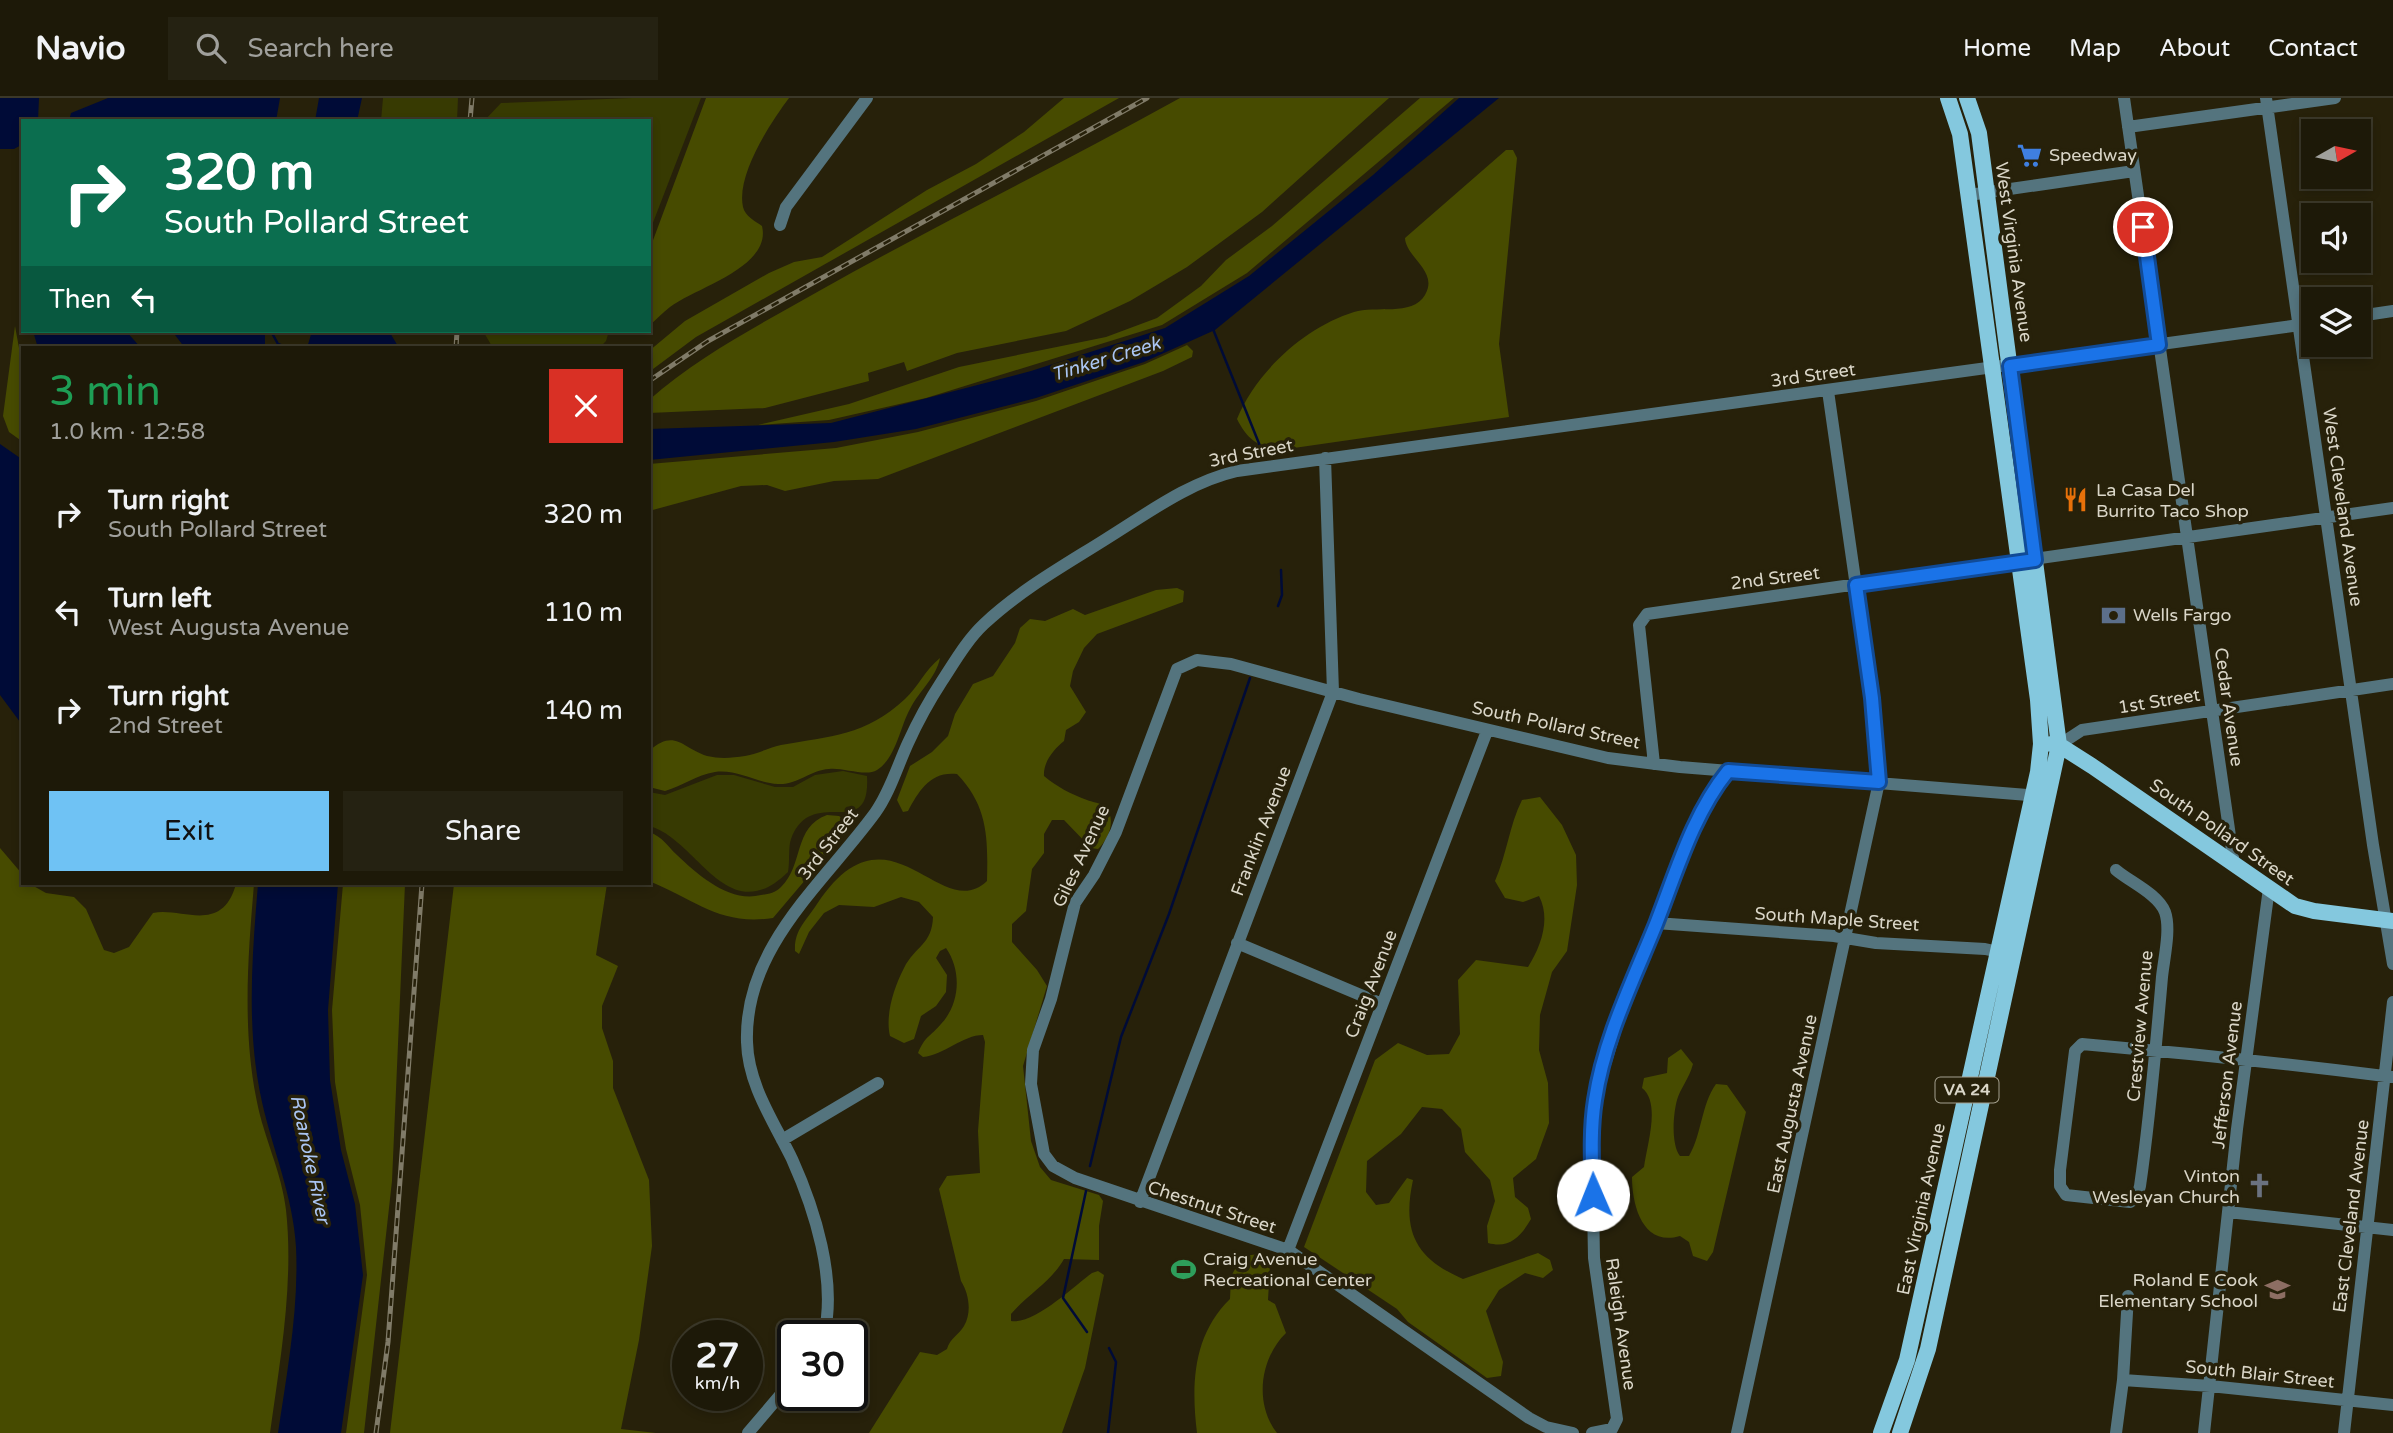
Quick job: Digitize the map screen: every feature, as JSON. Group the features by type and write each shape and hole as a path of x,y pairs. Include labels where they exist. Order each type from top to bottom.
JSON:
{"main road":[{"name":"West Virginia Avenue","path":"1948,98 1960,134 1969,195 2038,700 2041,744"},
{"name":"West Virginia Avenue","path":"1967,98 1979,133 2059,745"},
{"path":"2041,744 2059,745"},
{"name":"East Virginia Avenue","path":"1881,1433 1907,1360 2041,744"},
{"name":"East Virginia Avenue","path":"1900,1433 1928,1349 2059,745"},
{"name":"South Pollard Street","path":"2059,745 2304,909 2389,921"}],"street":[{"path":"780,225 786,207 867,98"},
{"name":"Cedar Avenue","path":"2124,98 2234,864"},
{"path":"2128,127 2267,103 2335,98"},
{"name":"West Cleveland Avenue","path":"2267,103 2351,691 2389,921"},
{"path":"1969,195 2134,171"},
{"path":"2371,314 2393,311"},
{"name":"3rd Street","path":"826,1320 828,1306 824,1265 803,1188 760,1094 748,1053 750,1001 761,965 778,936 880,806 924,708 976,632 1054,572 1202,481 1237,471 2299,325"},
{"name":"East Augusta Avenue","path":"1737,1433 1879,782 1872,698 1828,391"},
{"name":"Franklin Avenue","path":"1140,1202 1333,692 1325,458"},
{"name":"2nd Street","path":"1654,764 1639,625 1643,617 2393,508"},
{"name":"South Pollard Street","path":"1188,662 1231,664 1487,731 1608,758 1728,771 2032,794 2049,799"},
{"name":"Giles Avenue","path":"1038,1035 1075,903 1094,875 1116,832 1175,672 1188,662"},
{"name":"1st Street","path":"2059,745 2082,730 2393,684"},
{"name":"Craig Avenue","path":"1288,1250 1487,731"},
{"name":"Raleigh Avenue","path":"1594,1433 1612,1429 1616,1419 1594,1258 1593,1112 1607,1052 1686,847 1707,804 1728,771"},
{"name":"Crestview Avenue","path":"2116,870 2156,900 2166,918 2156,1051 2140,1186 2137,1197 2130,1202 2069,1196 2062,1191 2059,1181 2078,1046 2082,1044 2156,1051"},
{"name":"Jefferson Avenue","path":"2204,1433 2246,1060 2269,888"},
{"path":"2389,921 2393,964"},
{"name":"South Maple Street","path":"1656,923 1997,951 2014,956"},
{"path":"1237,943 1382,1004"},
{"name":"East Cleveland Avenue","path":"2344,1433 2367,1228 2389,1077 2393,1002"},
{"name":"Chestnut Street","path":"1038,1035 1033,1049 1030,1079 1044,1154 1048,1161 1066,1175 1288,1250 1529,1418 1546,1427 1573,1433"},
{"path":"2156,1051 2389,1077"},
{"path":"782,1140 878,1083"},
{"path":"2228,1212 2393,1230"},
{"path":"2116,1433 2123,1380 2128,1296"},
{"name":"South Blair Street","path":"2123,1380 2210,1385 2393,1405"},
{"path":"748,1433 777,1399"}],"shaded area":[{"path":"383,98 458,98 457,119 381,119"},
{"path":"701,98 651,228 651,119 486,119 501,103"},
{"path":"706,98 789,98 757,150 742,194 744,210 762,226 762,240 756,253 730,274 670,307 651,324 651,246"},
{"path":"1064,98 1119,98 696,337 651,371 651,349 685,321 769,273 794,262 822,257 1024,132"},
{"path":"1180,98 1389,98 1262,212 1187,267 1130,301 1066,331 957,353 907,371 904,362 868,373 869,381 765,408 651,413 651,398 731,341 864,266"},
{"path":"1420,98 1454,98 1247,273 1162,325 926,398 829,420 758,425 849,404 959,367 1106,337 1157,318 1201,286 1226,260 1272,226"},
{"path":"1506,150 1513,150 1517,158 1499,344 1509,417 1273,451 1251,439 1237,419 1245,402 1269,368 1300,340 1318,328 1354,312 1402,308 1419,302 1425,295 1428,279 1405,238"},
{"path":"15,326 21,359 21,441 9,432 3,416"},
{"path":"484,333 608,333 601,346 492,346"},
{"path":"1187,345 1193,351 1192,357 1163,371 878,479 834,481 785,491 767,485 741,486 651,510 651,464 836,448 918,432 1036,401 1145,364"},
{"path":"1177,588 1184,591 1183,602 1097,634 1084,648 1073,671 1070,686 1086,712 1079,722 1066,730 1064,741 1047,761 1044,776 1070,793 1103,805 1110,816 1110,828 1106,840 1098,849 1091,848 1064,820 1052,820 1044,834 1044,853 1032,869 1026,911 1012,924 1012,942 1037,970 1047,986 1023,1066 1031,1141 1040,1167 1051,1180 1099,1195 1103,1201 1099,1226 1099,1260 1064,1259 1053,1274 1011,1314 1011,1321 1031,1317 1092,1273 1098,1271 1104,1275 1085,1368 1062,1433 869,1433 920,1352 937,1355 947,1349 966,1321 968,1297 961,1281 939,1189 947,1176 980,1173 978,1131 985,1042 983,1035 976,1036 938,1053 923,1057 918,1053 925,1040 947,1016 955,997 955,967 946,948 940,951 936,958 947,975 946,992 936,1006 921,1016 914,1039 904,1043 890,1036 891,1001 897,984 908,961 926,940 932,926 933,917 919,902 901,897 874,907 839,905 824,913 809,932 799,954 795,951 796,937 817,904 843,874 867,861 890,861 951,888 969,890 987,881 984,823 975,798 967,786 957,774 940,776 926,784 908,811 903,812 897,800 910,766 932,752 948,736 955,714 973,684 993,676 1015,643 1020,628 1030,619 1045,621 1073,609 1085,615 1156,590"},
{"path":"940,658 935,672 910,709 889,758 877,770 867,773 829,769 785,784 731,772 715,772 665,791 651,788 651,749 658,744 672,740 707,756 731,758 781,745 847,733 876,721 890,711 910,694"},
{"path":"843,771 867,776 866,796 860,807 850,811 812,815 800,823 791,839 788,872 766,888 747,892 730,887 666,834 651,827 651,792 665,795 717,775 734,775 775,787 793,787 815,775"},
{"path":"1540,797 1562,825 1576,855 1577,885 1567,951 1552,972 1540,1015 1539,1050 1548,1083 1549,1123 1536,1159 1513,1178 1515,1197 1528,1208 1531,1219 1523,1231 1509,1243 1488,1243 1487,1226 1495,1201 1490,1180 1465,1152 1461,1129 1442,1109 1422,1107 1401,1134 1367,1161 1366,1192 1376,1205 1389,1203 1407,1178 1413,1180 1409,1214 1411,1228 1423,1252 1447,1271 1463,1279 1538,1253 1550,1260 1553,1270 1543,1278 1525,1273 1499,1290 1486,1311 1503,1362 1501,1376 1487,1378 1408,1322 1397,1309 1304,1247 1375,1060 1398,1043 1427,1055 1449,1054 1460,1034 1458,980 1476,960 1528,967 1533,959 1544,923 1543,905 1539,896 1523,902 1505,898 1495,881 1522,800"},
{"path":"827,815 839,816 845,820 845,833 773,918 754,919 723,915 651,882 651,833 716,886 738,895 772,893 788,878 804,837 816,821"},
{"path":"0,848 21,873 21,885 32,885 46,893 74,897 86,909 104,950 114,953 129,947 153,913 211,914 230,900 236,885 254,885 248,966 249,1048 260,1115 284,1196 288,1238 285,1322 270,1433 0,1433"},
{"path":"343,885 405,885 392,1181 364,1433 346,1433 367,1275 360,1205 346,1149 335,1082 332,1010"},
{"path":"454,885 607,885 596,955 618,966 602,1006 602,1028 613,1061 613,1088 649,1180 652,1246 639,1340 621,1429 656,1433 390,1433"},
{"path":"1681,1049 1693,1064 1678,1096 1675,1113 1674,1137 1680,1156 1689,1156 1707,1101 1716,1084 1727,1085 1746,1112 1713,1252 1707,1261 1693,1256 1689,1242 1680,1236 1667,1238 1649,1230 1642,1222 1634,1200 1632,1177 1644,1167 1652,1114 1648,1095 1642,1088 1644,1078 1667,1073 1668,1058"},
{"path":"1259,1254 1270,1265 1268,1300 1275,1304 1286,1333 1270,1355 1263,1382 1265,1409 1277,1433 1197,1433 1194,1396 1197,1361 1202,1344 1208,1328 1230,1299 1231,1276 1243,1256"}],"water":[{"path":"0,98 39,98 38,119 21,119 21,145 14,149 0,149"},
{"path":"108,98 280,98 276,119 70,119 71,113"},
{"path":"319,98 362,98 357,119 315,119"},
{"name":"Tinker Creek","path":"1459,98 1499,98 1215,330 1144,362 1036,398 916,429 834,442 651,460 651,429 831,423 1031,371 1165,328 1249,276 1373,175"},
{"path":"34,333 128,333 139,346 37,346"},
{"path":"174,333 265,333 265,346 183,346"},
{"path":"311,333 390,333 398,346 308,346"},
{"path":"0,444 21,459 21,723 0,695"},
{"name":"Roanoke River","path":"258,885 338,885 328,1010 330,1080 341,1150 355,1204 363,1275 341,1433 278,1433 294,1317 296,1247 287,1192 266,1120 257,1075 252,1021 252,966"}],"waterway":[{"path":"1213,329 1260,446"},
{"path":"272,333 278,344 283,346"},
{"path":"1278,606 1282,595 1281,570"},
{"path":"1090,1166 1121,1037 1169,914 1250,678"},
{"path":"1086,1191 1063,1298 1087,1332"},
{"path":"1108,1433 1116,1362 1109,1348"}],"railway":[{"path":"470,119 472,98"},
{"path":"651,380 708,341 1147,98"},
{"path":"456,346 457,333"},
{"path":"376,1433 388,1342 422,885"}],"place":[{"name":"Speedway","path":"2029,155"},
{"name":"La Casa Del Burrito Taco Shop","path":"2076,500"},
{"name":"Wells Fargo","path":"2113,615"},
{"name":"Vinton Wesleyan Church","path":"2260,1186"},
{"name":"Craig Avenue Recreational Center","path":"1183,1269"},
{"name":"Roland E Cook Elementary School","path":"2278,1290"}],"route":[{"path":"1593,1195 1593,1112 1599,1078 1635,976 1686,847 1707,804 1728,771 1879,782 1872,698 1856,585 2035,560 2010,366 2159,345 2143,227"}]}
